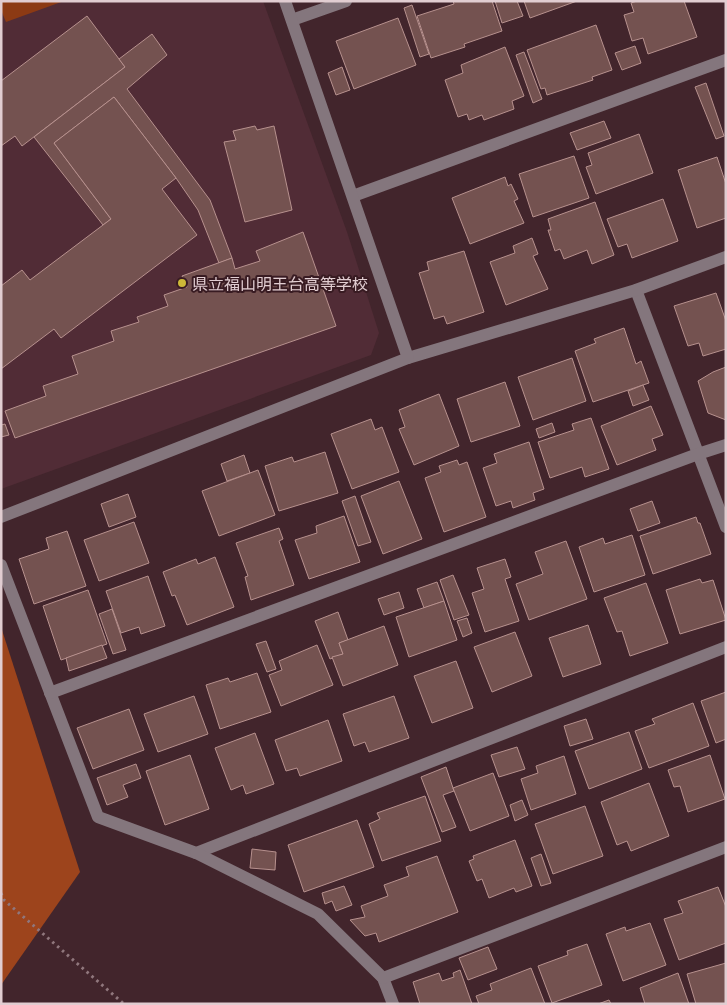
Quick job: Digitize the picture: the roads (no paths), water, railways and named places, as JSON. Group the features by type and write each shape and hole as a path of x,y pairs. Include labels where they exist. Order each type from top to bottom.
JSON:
{"street":[{"path":"285,1 408,358"},
{"path":"292,20 346,1"},
{"path":"353,196 726,60"},
{"path":"1,517 408,358 636,290 726,257"},
{"path":"636,290 726,528"},
{"path":"50,693 726,445"},
{"path":"1,565 98,817 196,853 318,914 383,978 393,1004"},
{"path":"196,853 726,647"},
{"path":"383,978 726,848"}],"place":[{"name":"県立福山明王台高等学校","path":"182,283"}]}
